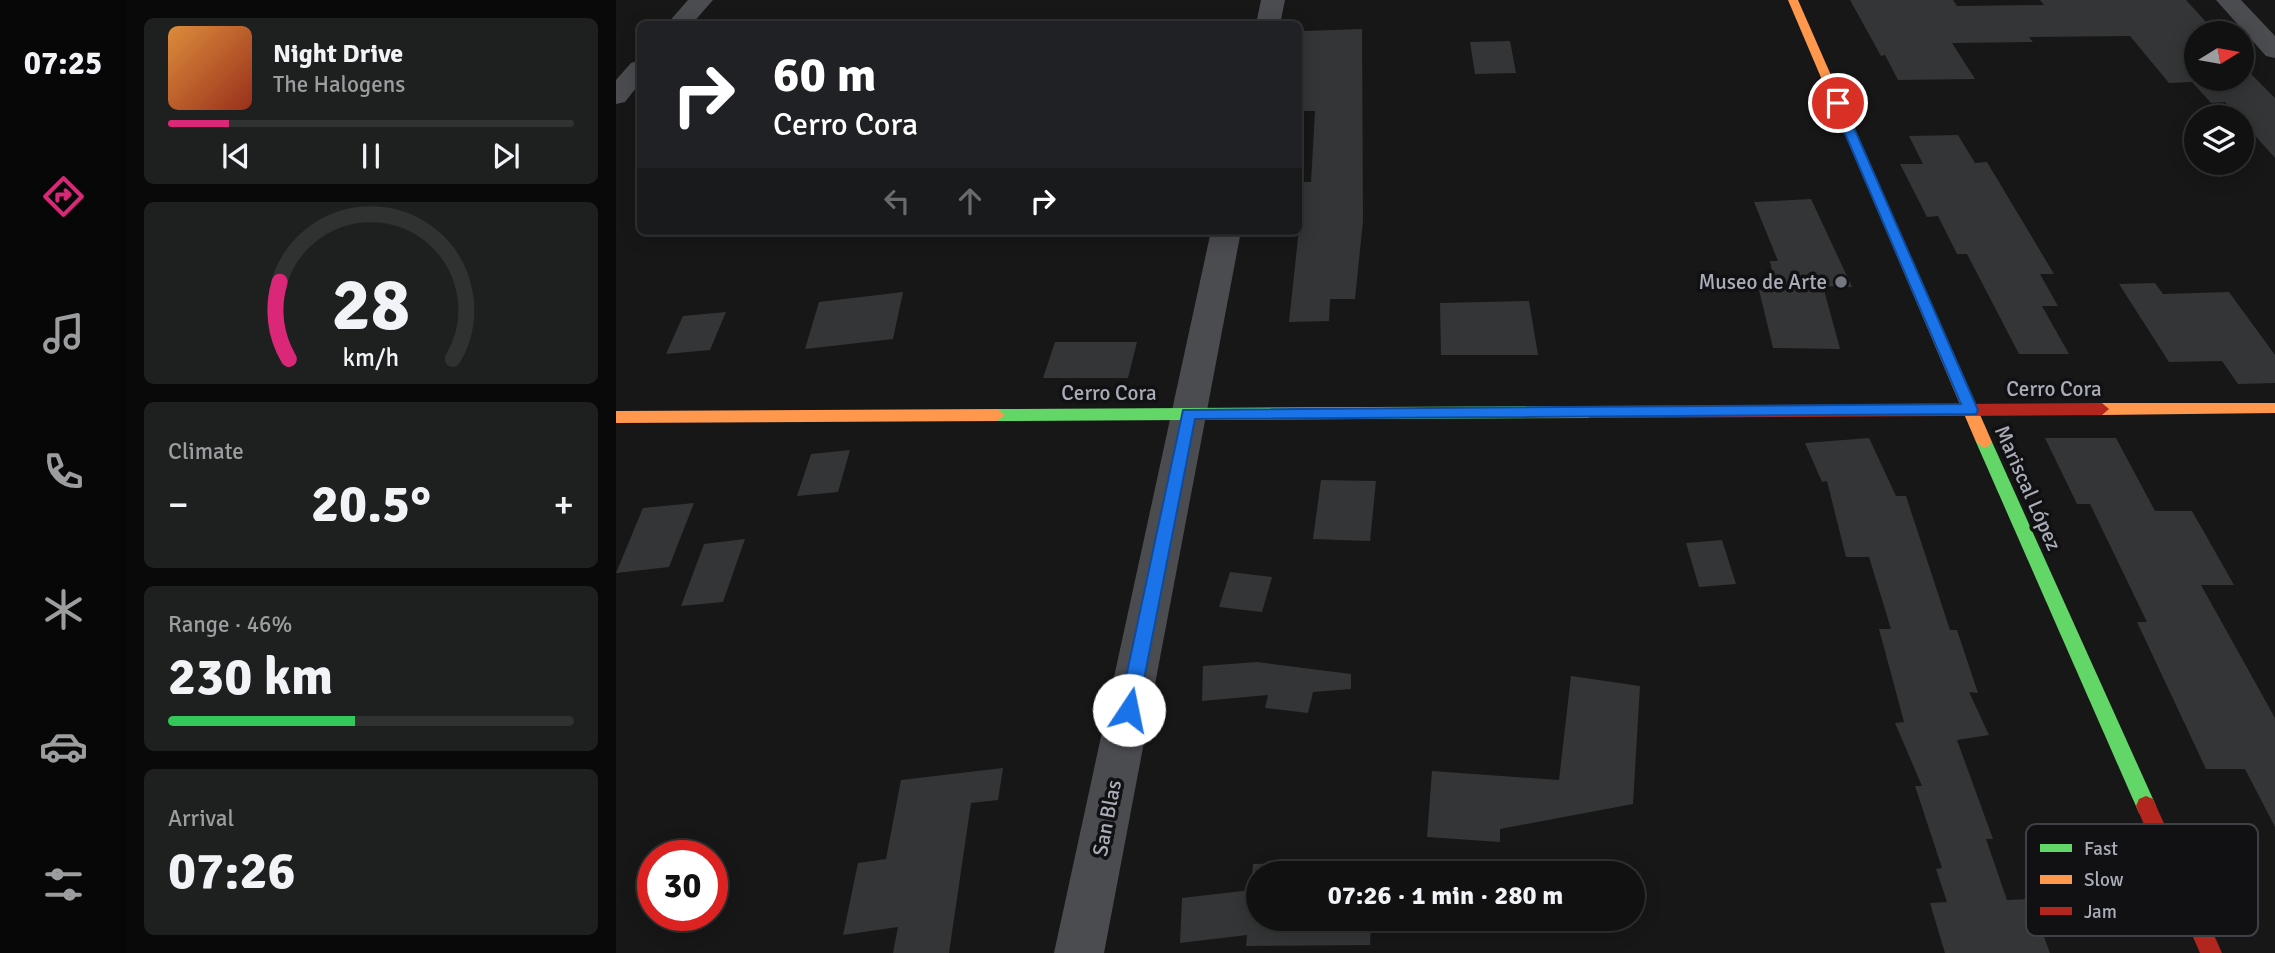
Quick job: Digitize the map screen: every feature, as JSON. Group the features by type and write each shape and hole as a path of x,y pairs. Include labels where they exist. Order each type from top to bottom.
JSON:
{"street":[{"path":"683,21 701,0"},
{"path":"1269,21 1273,0"},
{"name":"Mariscal López","path":"1793,0 1970,410 2154,824"},
{"path":"2228,0 2275,51"},
{"path":"616,96 637,72"},
{"name":"San Blas","path":"1079,953 1225,235"},
{"name":"Cerro Cora","path":"616,417 2275,408"},
{"name":"Mariscal López","path":"2203,936 2211,953"}],"building":[{"path":"1850,0 1953,0 1957,6 2044,5 2040,0 2186,0 2205,21 2184,21 2184,82 2169,83 2130,36 2029,37 2033,42 1952,43 1975,79 1898,80 1885,55 1881,56"},
{"path":"1362,29 1363,221 1355,299 1330,299 1329,321 1289,322 1298,235 1302,235 1304,182 1311,182 1315,111 1302,111 1304,31"},
{"path":"1510,41 1516,73 1475,74 1470,42"},
{"path":"2254,77 2275,98 2275,158 2254,134 2254,105 2211,103 2200,91 2254,91"},
{"path":"1958,135 1975,163 1987,162 2054,274 2040,274 2058,306 2042,306 2069,354 2019,354 1967,254 1957,254 1938,216 1927,217 1900,164 1923,164 1909,136"},
{"path":"1811,199 1852,287 1823,286 1840,349 1773,348 1759,290 1776,290 1770,261 1778,261 1754,202"},
{"path":"2155,283 2163,294 2229,292 2275,355 2275,383 2238,384 2222,361 2169,362 2119,284"},
{"path":"903,292 893,339 805,349 819,302"},
{"path":"1529,301 1538,355 1441,355 1440,303"},
{"path":"726,312 710,350 666,354 683,316"},
{"path":"1055,342 1137,342 1128,378 1043,378"},
{"path":"1869,438 1896,496 1906,496 1950,630 1957,630 1978,693 1969,692 1989,735 1957,740 1993,839 1986,839 2007,900 2026,899 2026,936 2044,936 2050,953 1945,953 1930,903 1947,902 1936,869 1942,868 1915,786 1922,786 1895,723 1904,722 1879,629 1891,629 1869,557 1846,557 1827,481 1822,482 1805,443"},
{"path":"2045,438 2116,438 2155,511 2192,511 2234,585 2201,585 2275,718 2275,827 2245,769 2206,769 2137,622 2147,622 2090,504 2077,504"},
{"path":"850,450 838,492 797,496 811,454"},
{"path":"1321,480 1376,481 1370,541 1313,539"},
{"path":"694,503 669,567 616,573 643,508"},
{"path":"745,539 723,602 681,606 704,544"},
{"path":"1722,540 1736,584 1699,587 1686,543"},
{"path":"1230,572 1272,577 1262,612 1219,607"},
{"path":"1257,662 1351,674 1351,689 1313,692 1308,713 1265,708 1268,695 1202,701 1203,666"},
{"path":"1571,676 1640,686 1633,804 1500,829 1500,842 1427,837 1432,771 1559,780"},
{"path":"1003,768 998,800 971,803 949,953 893,953 898,927 843,935 858,863 886,859 901,780"},
{"path":"1246,891 1246,931 1371,931 1370,945 1246,946 1247,935 1180,943 1182,898"}],"traffic: fast":[{"path":"997,415 1589,412"},
{"path":"1984,442 2146,806"}],"traffic: slow":[{"path":"1793,0 1984,442"},
{"path":"2102,409 2275,408"},
{"path":"616,417 997,415"}],"traffic: jam":[{"path":"1589,412 2102,409"},
{"path":"2146,806 2154,824"},
{"path":"2203,936 2211,953"}],"place":[{"name":"Museo de Arte","path":"1841,282"}],"route":[{"path":"1129,710 1189,414 1970,410 1838,103"}]}
